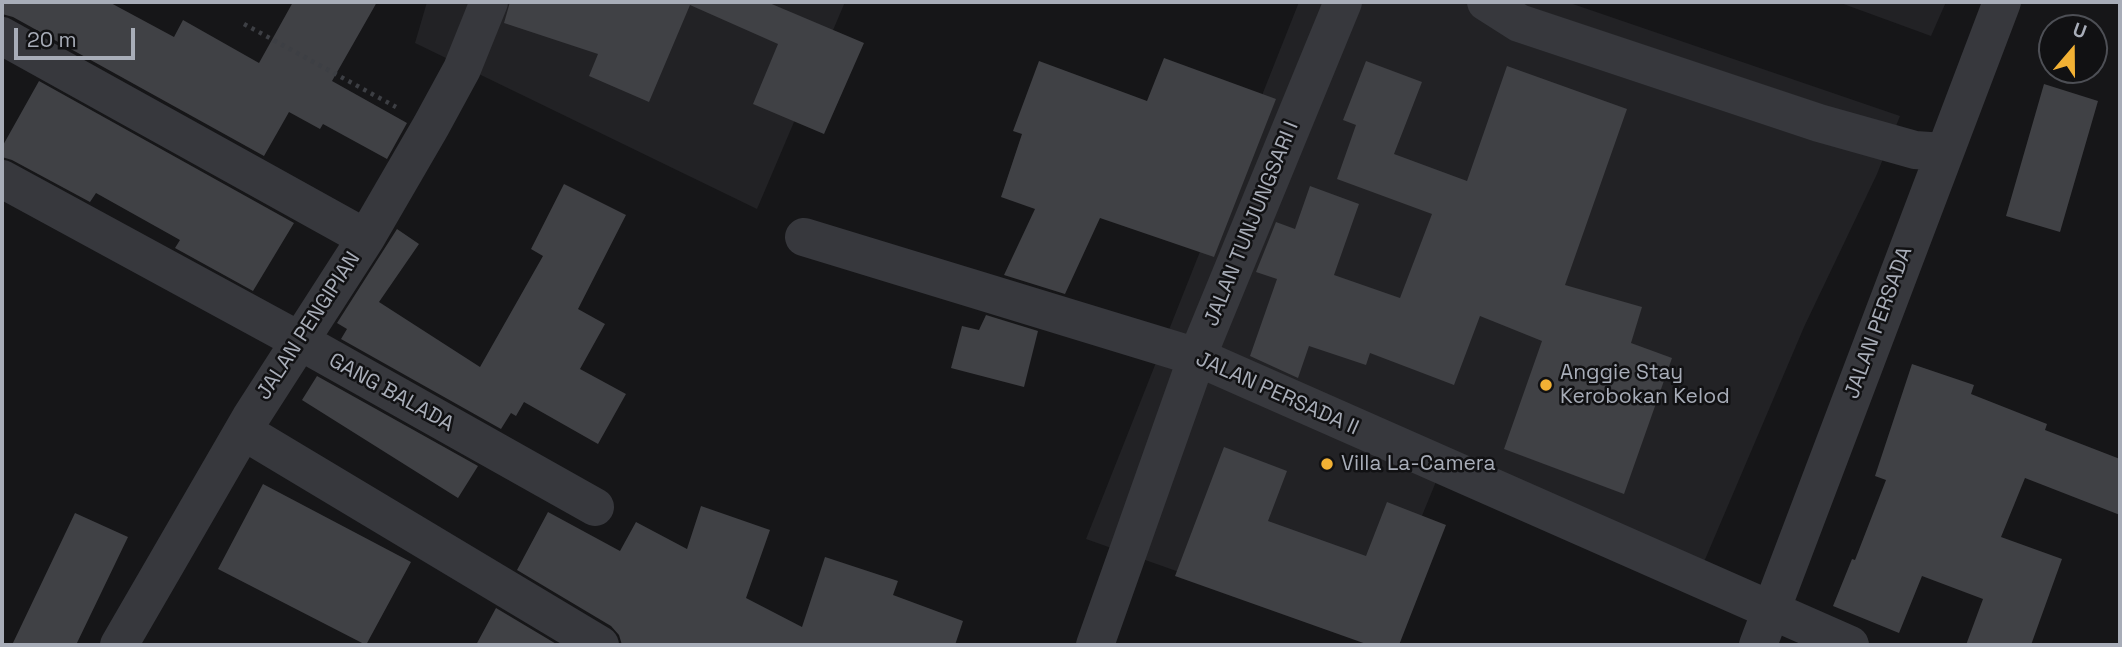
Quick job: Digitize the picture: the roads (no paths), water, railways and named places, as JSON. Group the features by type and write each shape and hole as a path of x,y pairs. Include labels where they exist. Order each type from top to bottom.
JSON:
{"street":[{"name":"JALAN PENGIPIAN","path":"119,645 243,431 298,340 366,238 431,126 461,69 489,2"},
{"name":"JALAN TUNJUNGSARI I","path":"1095,645 1197,357 1343,2"},
{"path":"1486,2 1519,23 1819,123 1915,150 1944,152"},
{"name":"JALAN PERSADA","path":"1765,629 2002,2"},
{"path":"2,36 366,238"},
{"name":"GANG BALADA","path":"2,180 298,340 595,508"},
{"name":"JALAN PERSADA II","path":"804,237 1197,357 1765,629 1850,645"},
{"path":"243,431 600,645"}],"place":[{"name":"Anggie Stay Kerobokan Kelod","path":"1546,385"},
{"name":"Villa La-Camera","path":"1327,464"}]}
